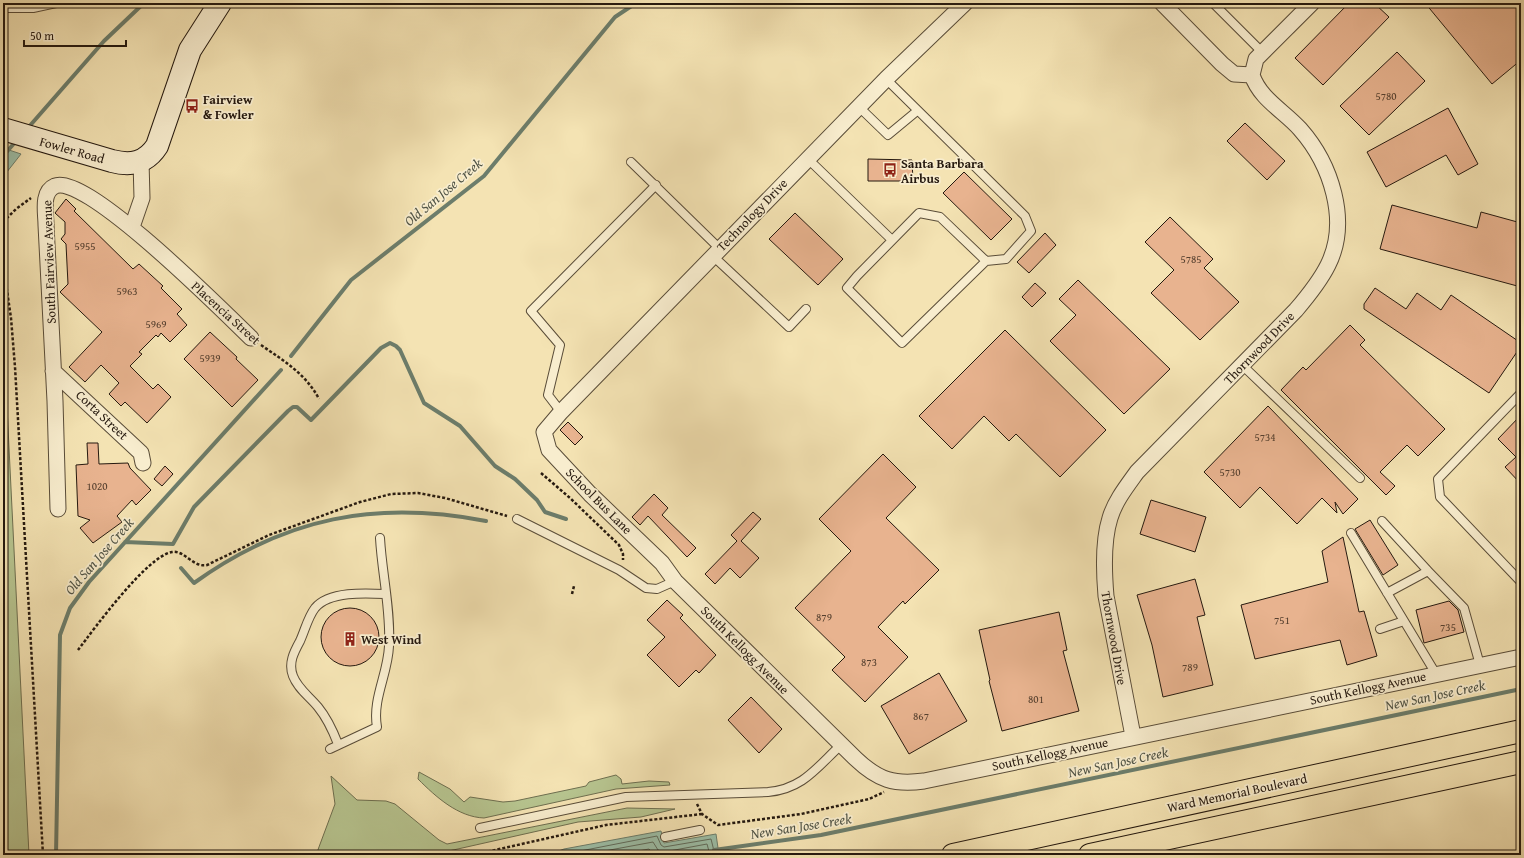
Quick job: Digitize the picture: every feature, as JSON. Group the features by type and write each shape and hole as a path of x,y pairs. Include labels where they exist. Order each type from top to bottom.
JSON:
{"highway":[{"name":"Ward Memorial Boulevard","path":"953,855 1521,731"},
{"path":"1090,855 1521,762"}],"street":[{"path":"132,226 142,198 141,161 148,157 157,146 190,50 220,3"},
{"name":"Technology Drive","path":"544,432 561,412 716,252 886,79 966,3"},
{"path":"1162,3 1222,64 1234,74 1252,75 1256,60 1312,3"},
{"name":"Thornwood Drive","path":"1133,736 1105,590 1105,563 1110,518 1120,496 1137,472 1310,293 1328,265 1334,250 1337,230 1337,208 1332,185 1325,166 1300,129 1261,92 1252,75"},
{"name":"Fowler Road","path":"3,129 121,163 128,164 141,161"},
{"name":"South Fairview Avenue","path":"58,509 46,196 55,186 62,184 70,186 132,226"},
{"name":"Placencia Street","path":"132,226 251,338"},
{"name":"Corta Street","path":"53,371 141,453 143,463"},
{"name":"School Bus Lane","path":"544,432 550,450 590,494 662,563"},
{"name":"South Kellogg Avenue","path":"662,563 675,581 841,745 874,774 890,781 903,783 924,781 1133,736 1521,657"}],"lane":[{"path":"3,8 33,8 56,3"},
{"path":"1212,3 1263,53"},
{"path":"886,79 1025,216 1031,231 1006,259 986,261 902,343 847,288 919,213 940,217 986,261"},
{"path":"859,107 888,135 917,111"},
{"path":"808,159 892,240"},
{"path":"631,162 656,185 716,252 789,327 806,309"},
{"path":"561,412 548,395 560,345 531,311 656,185"},
{"path":"1242,365 1360,478"},
{"path":"1521,393 1438,479 1440,497 1521,582"},
{"path":"517,519 619,570 646,588 657,588 675,581"},
{"path":"1382,521 1464,608 1480,666"},
{"path":"1351,533 1436,674"},
{"path":"380,538 385,594 389,613 389,646 375,710 377,727 334,747 331,728 322,712 294,680 291,669 293,657 310,617 317,606 321,603 351,594 385,594"},
{"path":"1387,593 1428,571"},
{"path":"1380,629 1404,621"},
{"path":"480,828 620,798 786,790 803,781 841,745"},
{"path":"665,837 700,830"}],"path":[{"path":"3,222 25,201 32,198 46,196"},
{"path":"3,263 11,318 15,367 43,855"},
{"name":"Placencia Street","path":"251,338 291,365 308,382 318,399"},
{"path":"541,473 570,498 619,545 624,558 619,570"},
{"path":"78,650 122,593 153,563 171,552 180,553 195,564 202,566 207,565 262,538 360,502 391,494 418,494 445,498 471,504 517,519"},
{"path":"572,594 574,586"},
{"path":"696,794 696,802 702,814 718,825 788,817 876,797 884,793 890,781"},
{"path":"473,855 606,825 702,814"}],"shaded area":[{"path":"3,325 29,855 3,855"},
{"path":"419,772 450,789 464,802 470,797 503,802 515,801 586,786 589,782 616,775 621,779 622,784 649,781 669,782 670,785 616,789 484,818 465,814 448,805 432,793 418,779"},
{"path":"331,776 357,800 386,801 395,804 439,840 447,844 627,808 675,809 641,817 578,822 431,855 316,855 335,804"}],"water":[{"path":"3,148 21,154 3,177"},
{"path":"661,831 664,843 716,834 719,855 548,855 564,849"}],"building":[{"path":"1349,3 1374,3 1389,17 1323,85 1295,58"},
{"path":"1425,3 1521,3 1521,60 1492,84"},
{"path":"1397,52 1425,81 1369,135 1340,106"},
{"path":"1448,108 1478,164 1458,175 1446,155 1386,187 1367,152"},
{"path":"1245,123 1285,161 1267,180 1227,141"},
{"name":"Santa Barbara Airbus","path":"868,159 912,160 913,181 868,181"},
{"path":"964,172 1012,219 991,240 943,193"},
{"path":"66,199 76,209 74,211 133,269 139,264 163,286 161,288 182,309 177,314 187,325 170,342 161,333 158,337 156,335 139,352 142,354 130,366 153,389 158,384 171,397 147,423 125,402 121,406 109,394 119,383 101,365 85,382 69,367 102,332 60,292 68,284 66,244 61,239 65,234 65,222 55,213"},
{"path":"1392,205 1477,228 1481,212 1521,223 1521,287 1380,249"},
{"path":"795,213 843,259 818,285 769,239"},
{"path":"1170,217 1213,259 1204,268 1239,302 1200,340 1151,293 1174,270 1145,242"},
{"path":"1045,233 1056,245 1029,273 1017,262"},
{"path":"1078,280 1170,369 1124,414 1050,341 1076,315 1059,299"},
{"path":"1035,283 1046,293 1032,307 1022,297"},
{"path":"1375,288 1406,309 1417,293 1441,310 1451,295 1521,343 1521,346 1489,393 1364,309 1364,304"},
{"path":"1350,325 1365,340 1360,345 1445,429 1418,456 1407,445 1380,472 1395,486 1386,495 1281,390 1303,367 1306,370"},
{"path":"1005,330 1106,430 1060,477 1016,434 1009,441 984,416 952,449 919,416"},
{"path":"210,332 237,357 236,359 258,380 232,407 184,359"},
{"path":"1268,406 1358,499 1343,514 1335,502 1337,513 1322,498 1297,524 1260,487 1240,508 1204,472"},
{"path":"1521,415 1521,484 1505,467 1516,457 1498,439"},
{"path":"568,422 583,437 575,445 560,430"},
{"path":"87,443 98,443 99,464 128,463 130,468 151,490 136,505 132,500 117,516 122,522 93,543 80,528 90,520 78,516 76,465 88,464"},
{"path":"883,454 916,487 886,518 939,570 905,604 903,601 878,627 908,657 865,702 832,670 845,657 795,608 851,551 819,519"},
{"path":"165,466 173,474 162,486 154,479"},
{"path":"654,494 668,508 662,515 696,548 687,557 648,516 640,525 632,517"},
{"path":"1151,500 1206,517 1195,552 1140,534"},
{"path":"753,512 761,519 741,541 759,558 740,578 730,568 715,584 705,574 737,541 731,535"},
{"path":"1370,520 1398,565 1383,575 1355,529"},
{"path":"1343,537 1359,612 1364,611 1377,656 1347,665 1340,640 1255,659 1241,605 1328,582 1322,551"},
{"path":"1195,579 1205,615 1197,617 1213,685 1163,697 1152,645 1137,595"},
{"path":"667,600 683,615 680,618 716,655 699,673 696,670 679,687 647,655 665,637 647,620"},
{"path":"1449,601 1458,610 1464,632 1424,643 1416,610"},
{"name":"West Wind","path":"350,608 366,613 374,621 379,637 374,653 366,661 350,666 334,661 326,653 321,637 326,621 334,613"},
{"path":"1059,612 1067,650 1063,651 1079,711 1002,731 989,681 979,630"},
{"path":"939,673 967,721 909,754 881,706"},
{"path":"751,697 782,729 759,753 728,720"}],"waterway":[{"path":"27,129 104,41 144,3"},
{"name":"Old San Jose Creek","path":"291,356 351,280 484,176 615,17 636,3"},
{"path":"3,156 17,140"},
{"path":"125,542 173,544 194,507 288,411 293,407 297,407 311,420 381,348 390,343 400,350 424,403 460,426 495,466 515,479 537,500 545,512 566,519"},
{"name":"Old San Jose Creek","path":"56,855 60,635 70,608 89,582 281,370"},
{"path":"181,568 194,583 228,561 263,543 298,529 333,519 370,514 407,513 446,515 486,521"},
{"name":"New San Jose Creek","path":"714,850 821,835 1521,689"}],"place":[{"name":"Fairview & Fowler","path":"192,106"},
{"name":"Santa Barbara Airbus","path":"890,170"},
{"name":"West Wind","path":"350,639"}]}
